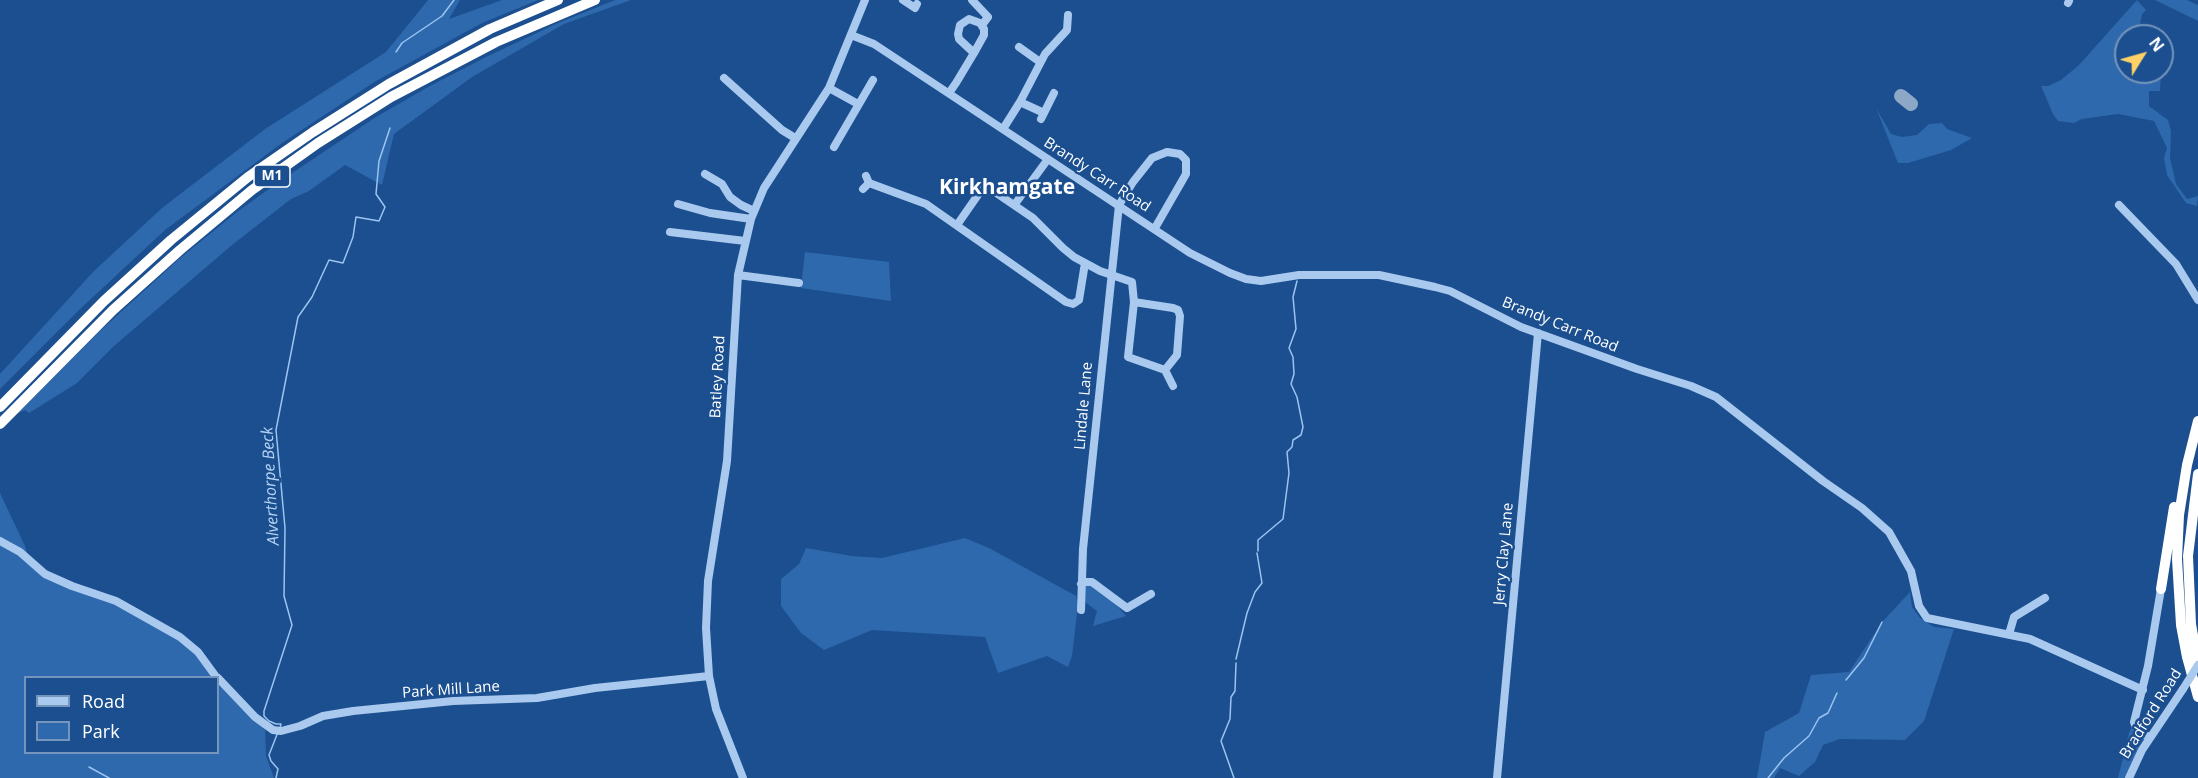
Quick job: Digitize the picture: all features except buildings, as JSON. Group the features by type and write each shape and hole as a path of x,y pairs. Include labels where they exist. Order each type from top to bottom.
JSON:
{"highway":[{"name":"M1","path":"0,407 120,285 248,177 389,84 490,29 558,0"},
{"name":"M1","path":"0,424 113,310 252,190 318,143 391,97 496,42 595,0"},
{"path":"2161,590 2177,493 2198,421"},
{"path":"2187,465 2176,559 2181,625 2198,697"},
{"path":"2198,474 2188,556 2191,624 2198,664"},
{"path":"2191,624 2193,541 2198,507"}],"street":[{"name":"Batley Road","path":"743,778 716,709 709,676 706,628 708,581 727,461 738,275 745,241 764,188 829,88 865,0"},
{"path":"903,0 915,8 917,4"},
{"path":"972,0 988,17 982,25"},
{"path":"1003,129 1020,102 1040,62 1067,30 1068,15"},
{"path":"949,93 974,53 984,35 982,25 969,19 958,28 960,39 974,53"},
{"name":"Brandy Carr Road","path":"851,35 874,44 1208,263 1246,279 1261,281 1299,275 1379,275 1450,291 1521,327 1691,386 1716,397 1884,526 1906,562 1919,606 1927,618 2030,639 2143,690"},
{"path":"1019,46 1040,62"},
{"path":"724,78 782,130 795,138"},
{"path":"834,147 873,80"},
{"path":"829,88 858,105"},
{"path":"1020,102 1042,116 1054,93"},
{"path":"1119,205 1133,182 1152,159 1167,152 1182,155 1186,163 1186,174 1155,228"},
{"path":"1015,204 1048,159"},
{"path":"709,179 722,184 730,197 753,215"},
{"path":"866,182 926,204 1066,302 1073,304 1079,300 1085,263"},
{"path":"957,225 984,188 989,188 1015,204 1049,232 1063,248 1085,263 1132,282 1134,302 1128,357 1165,370 1173,386"},
{"path":"678,204 710,213 753,215"},
{"name":"Lindale Lane","path":"1081,610 1081,585 1119,205"},
{"path":"2118,205 2176,264 2198,300"},
{"path":"670,232 745,241"},
{"path":"738,275 799,283"},
{"path":"1134,302 1178,310 1180,316 1177,356 1165,370"},
{"name":"Jerry Clay Lane","path":"1497,778 1538,333"},
{"name":"Park Mill Lane","path":"0,540 20,552 45,574 116,601 180,637 198,652 216,676"},
{"path":"1081,585 1084,582 1092,582 1127,608 1150,594"},
{"path":"2150,738 2135,727 2161,590"},
{"path":"2009,634 2014,617 2045,598"},
{"name":"Bradford Road","path":"2129,778 2150,738 2198,664"},
{"name":"Park Mill Lane","path":"219,680 255,717 277,730 300,726 323,716 353,711 453,702 537,698 607,687 709,676"}],"green space":[{"path":"428,0 460,0 449,19 502,0 538,0 482,23 376,81 282,143 165,230 79,310 0,389 0,374 93,272 162,208 265,129 386,52"},
{"path":"615,0 631,0 564,24 472,77 394,134 382,185 345,165 309,191 291,199 232,245 114,346 77,383 29,413 25,410 17,414 100,331 179,259 280,181 376,117 428,87 558,23"},
{"path":"2137,0 2146,10 2142,14 2140,24 2116,24"},
{"path":"2155,0 2187,0 2198,5 2198,21"},
{"path":"2114,26 2114,84 2160,84 2160,91 2149,91 2149,106 2168,120 2171,131 2170,158 2176,184 2187,199 2198,196 2197,206 2186,203 2167,175 2164,158 2167,148 2154,121 2118,114 2082,119 2074,123 2058,121 2041,86 2048,86 2061,80 2079,65"},
{"path":"1876,108 1891,134 1902,137 1917,135 1929,124 1942,123 1947,129 1972,138 1951,150 1908,163 1898,163"},
{"path":"805,252 889,262 891,301 801,288"},
{"path":"0,493 25,546 27,553 0,538"},
{"path":"965,538 991,549 1076,596 1078,605 1072,656 1068,667 1047,656 998,673 985,637 872,630 824,650 801,633 781,606 781,579 799,564 806,548 852,556 882,558"},
{"path":"0,541 38,569 101,596 180,637 215,676 24,676 24,754 219,754 219,679 265,725 266,756 274,778 0,778"},
{"path":"1086,585 1094,585 1106,593 1126,616 1093,626 1097,611 1085,602"},
{"path":"1910,592 1912,607 1920,618 1934,627 1954,629 1924,721 1905,740 1840,739 1823,745 1815,762 1799,776 1780,768 1774,778 1757,778 1765,732 1799,713 1811,675 1849,672 1883,621"},
{"path":"2134,722 2150,738 2129,778 2118,778 2129,733"}],"waterway":[{"path":"396,52 402,43 442,16 454,0"},
{"name":"Alverthorpe Beck","path":"280,728 281,724 269,721 264,716 292,625 284,596 285,528 276,430 298,317 312,297 329,260 343,263 353,237 356,217 379,221 385,207 376,194 379,161 390,128"},
{"path":"1258,551 1258,540 1283,519 1289,473 1287,452 1292,447 1293,440 1301,435 1303,427 1297,397 1291,384 1294,374 1293,357 1289,348 1296,329 1293,297 1297,281"},
{"path":"1236,659 1247,613 1255,592 1262,583 1257,553"},
{"path":"1846,680 1864,658 1882,622"},
{"path":"1234,778 1221,741 1230,719 1231,697 1235,691 1236,663"},
{"path":"1768,778 1784,758 1809,736 1819,718 1828,713 1837,693"},
{"name":"Alverthorpe Beck","path":"276,778 278,769 269,755 278,732"},
{"path":"89,767 109,778"}],"taxiway":[{"path":"1901,96 1911,104"}],"district":[{"name":"Kirkhamgate","path":"1007,188"}]}
